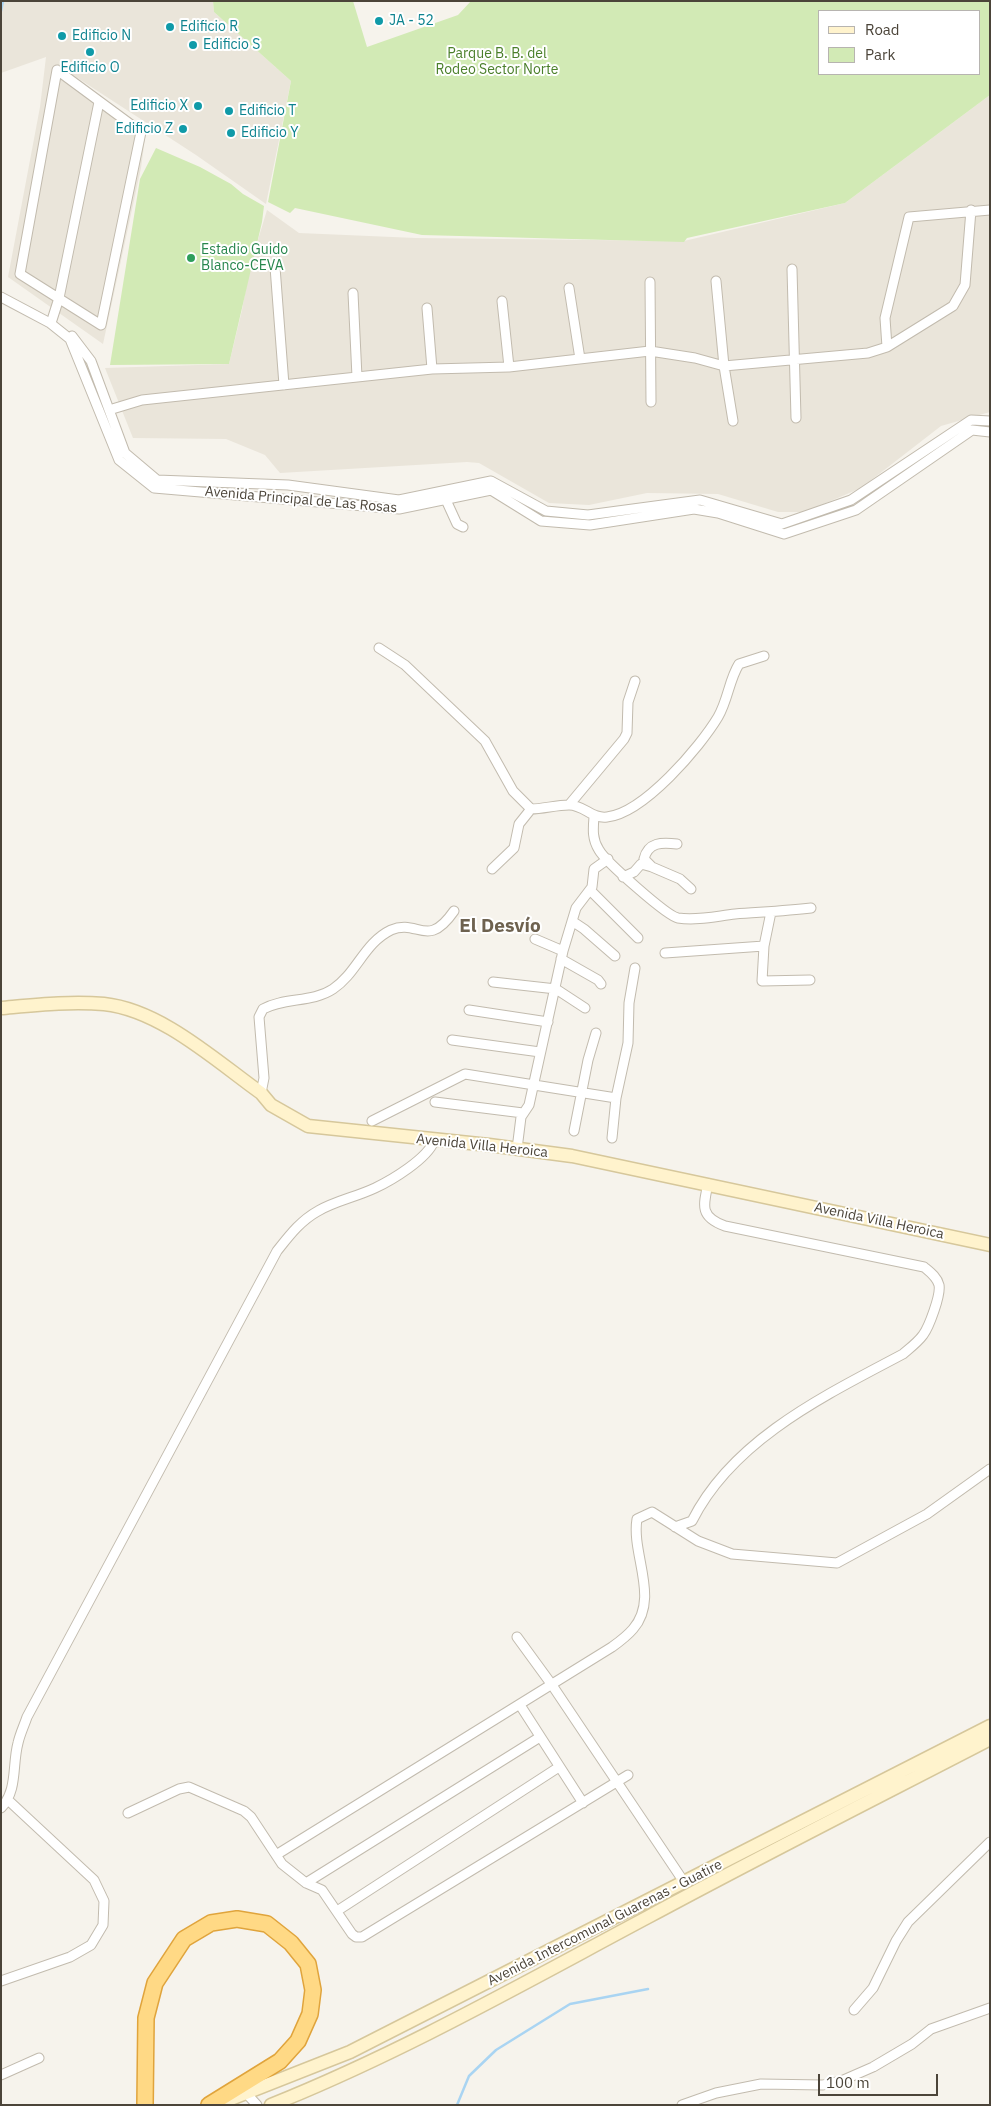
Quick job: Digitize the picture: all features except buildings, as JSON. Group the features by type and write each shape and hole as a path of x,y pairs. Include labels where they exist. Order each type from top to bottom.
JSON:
{"highway":[{"path":"146,2105 146,2018 155,1983 184,1939 211,1923 237,1919 267,1924 291,1943 308,1964 313,1990 310,2014 298,2041 280,2061 208,2105"}],"main road":[{"name":"Avenida Villa Heroica","path":"1,1008 104,1004 147,1018 181,1035 261,1094 271,1105 308,1126 572,1156 990,1245"},
{"name":"Avenida Intercomunal Guarenas - Guatire","path":"214,2105 350,2052 990,1726"},
{"name":"Avenida Intercomunal Guarenas - Guatire","path":"271,2105 310,2089 471,2012 701,1888 990,1739"}],"street":[{"path":"57,70 141,132 101,325 59,298 20,274 57,70"},
{"path":"52,320 59,298 99,102"},
{"path":"887,347 885,318 909,217 972,210 990,210"},
{"path":"109,410 142,400 432,369 509,367 650,351 694,358 724,366 868,353 887,347 953,306 965,285 972,210"},
{"path":"275,266 284,385"},
{"path":"792,270 796,418"},
{"path":"716,280 724,366 733,421"},
{"path":"650,282 651,402"},
{"path":"569,288 580,360"},
{"path":"1,292 52,320 73,336 91,361 125,453 157,480 288,485 399,500 491,481 546,512 588,515 700,500 782,524 851,500 971,420 990,422"},
{"path":"353,293 357,377"},
{"name":"Avenida Principal de Las Rosas","path":"1,297 50,323 70,339 119,460 154,488 400,509 491,490 541,521 590,525 694,509 718,513 784,534 856,510 972,430 990,432"},
{"path":"502,301 509,367"},
{"path":"427,308 432,369"},
{"path":"446,500 457,524 463,527"},
{"path":"379,648 406,665 485,741 513,791 531,809"},
{"path":"492,869 514,848 520,824 531,809 569,805 583,809 594,817 610,817 626,811 658,789 696,746 718,717 739,664 764,656"},
{"path":"569,805 624,739 627,733 628,702 635,681"},
{"path":"594,817 594,840 600,852 624,877 638,886 658,906 677,918 707,918 811,908"},
{"path":"652,867 644,859 651,847 661,843 677,844"},
{"path":"517,1149 521,1117 529,1105 532,1084 556,989 562,955 576,908 590,890 594,869 608,859"},
{"path":"624,877 634,872 641,864 680,880 691,889"},
{"path":"590,890 638,938"},
{"path":"261,1094 264,1078 259,1017 263,1009 275,1004 314,997 332,990 358,965 368,946 377,938 398,928 433,931 439,928 454,911"},
{"path":"771,912 764,946 762,981 810,980"},
{"path":"572,921 615,956"},
{"path":"535,939 562,955 601,984"},
{"path":"665,954 764,946"},
{"path":"612,1138 616,1098 628,1043 629,1003 635,968"},
{"path":"493,982 556,989 585,1008"},
{"path":"469,1010 548,1022"},
{"path":"574,1131 581,1092 596,1033"},
{"path":"452,1040 540,1052"},
{"path":"372,1121 465,1074 616,1098"},
{"path":"435,1102 523,1112"},
{"path":"1,1808 8,1800 14,1775 18,1744 27,1717 277,1251 295,1227 318,1210 375,1188 416,1162 431,1148 434,1141"},
{"path":"675,1527 692,1521 702,1503 725,1474 778,1427 814,1403 903,1354 914,1345 925,1333 937,1300 939,1285 934,1274 924,1267 713,1222 706,1213 704,1203 708,1184"},
{"path":"276,1855 552,1685 612,1647 634,1629 645,1606 644,1578 635,1533 637,1519 652,1512 698,1541 732,1554 837,1562 927,1514 990,1469"},
{"path":"517,1637 552,1685 684,1882"},
{"path":"520,1705 583,1803"},
{"path":"306,1883 540,1737"},
{"path":"337,1911 560,1767"},
{"path":"128,1813 179,1789 189,1787 244,1811 260,1828 282,1864 306,1883 322,1890 352,1934 356,1937 362,1937 628,1775"},
{"path":"1,1981 70,1957 91,1945 103,1925 104,1901 94,1880 8,1800"},
{"path":"854,2010 873,1988 896,1940 908,1922 990,1842"},
{"path":"682,2105 733,2089 761,2084 823,2085 841,2081 881,2062 912,2044 931,2029 990,2008"},
{"path":"1,2075 40,2058"},
{"path":"246,2093 257,2105"}],"shaded area":[{"path":"2,1 213,1 214,12 291,81 266,204 196,155 56,64 146,131 141,168 103,344 8,277 40,107 46,57 1,73"},
{"path":"990,95 990,412 941,426 861,488 805,512 778,512 718,494 647,493 589,505 549,503 479,463 467,462 280,473 265,455 226,439 133,438 105,368 229,364 250,266 267,210 299,233 416,238 684,241 845,203"}],"green space":[{"name":"Parque B. B. del Rodeo Sector Norte","path":"213,1 353,1 367,47 458,15 471,1 990,1 990,95 845,203 687,238 684,242 422,235 295,208 290,213 268,202 291,81 214,12"},
{"name":"Estadio Guido Blanco-CEVA","path":"156,148 200,167 231,184 243,194 264,206 262,222 229,364 110,365 140,179"}],"waterway":[{"path":"1,11 3,1"},
{"path":"457,2105 469,2076 496,2050 570,2004 648,1989"}],"place":[{"name":"JA - 52","path":"379,21"},
{"name":"Edificio R","path":"170,27"},
{"name":"Edificio N","path":"62,36"},
{"name":"Edificio S","path":"193,45"},
{"name":"Edificio O","path":"90,52"},
{"name":"Edificio X","path":"198,106"},
{"name":"Edificio T","path":"229,111"},
{"name":"Edificio Z","path":"183,129"},
{"name":"Edificio Y","path":"231,133"},
{"name":"Estadio Guido Blanco-CEVA","path":"191,258"}],"district":[{"name":"El Desvío","path":"500,927"}]}
